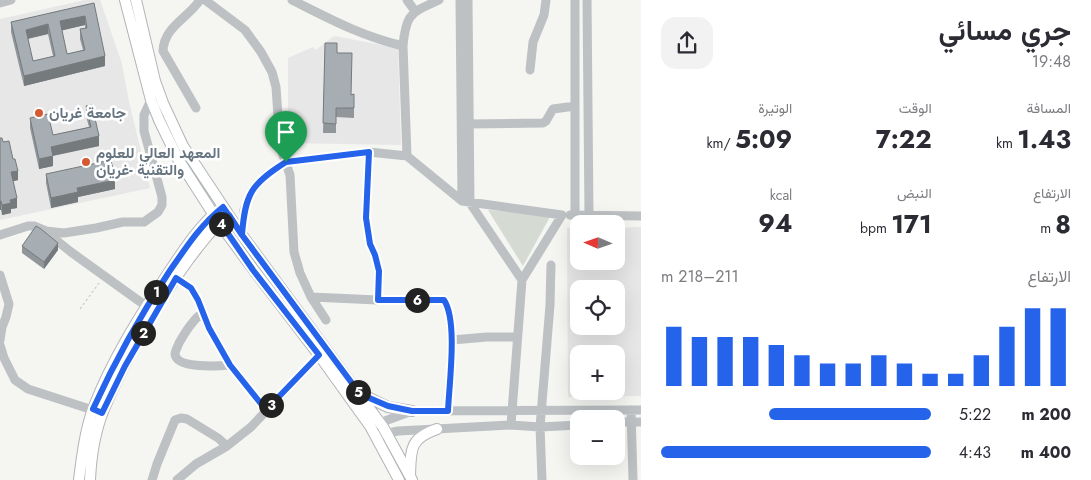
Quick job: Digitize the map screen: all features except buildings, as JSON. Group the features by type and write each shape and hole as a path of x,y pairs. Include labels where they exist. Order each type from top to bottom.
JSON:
{"main road":[{"path":"125,0 151,100 171,146 253,270 339,384 375,425 386,433 411,478"},
{"path":"136,0 149,58 163,103 183,146 242,235 360,394 375,425 376,436 399,480"},
{"path":"80,480 84,442 123,348 146,306 183,252 226,211"},
{"path":"90,480 98,411 176,278 217,218"},
{"path":"360,394 388,406 412,411"},
{"path":"411,478 411,456 417,438 437,429"}],"street":[{"path":"0,3 11,0"},
{"path":"196,108 163,50 167,34 187,16 200,0"},
{"path":"205,0 245,30 261,52 272,72 276,87 280,146 290,175 294,252 311,298 326,320"},
{"path":"292,0 360,34 403,46"},
{"path":"407,0 415,11"},
{"path":"407,156 404,28 407,19 415,11 439,0"},
{"path":"460,0 466,202"},
{"path":"466,202 470,124 468,0"},
{"path":"530,70 532,42 544,15 546,0"},
{"path":"575,0 575,214"},
{"path":"466,202 562,215 589,215 587,0"},
{"path":"46,232 64,233 123,222 144,222 158,212 162,205 162,197 146,139 144,122 144,115 151,100"},
{"path":"470,124 543,124 553,109 575,106"},
{"path":"369,152 366,218 370,244 379,271 378,300"},
{"path":"242,235 244,210 252,191 265,176 286,162 369,152 407,156 466,202 522,280"},
{"path":"511,426 517,337 522,300 522,280 562,215"},
{"path":"625,216 641,216"},
{"path":"0,236 28,226 34,226 46,232 146,306"},
{"path":"542,480 540,427 551,265"},
{"path":"0,275 9,304 0,340"},
{"path":"176,278 191,288 209,328 230,365 266,410"},
{"path":"311,298 444,300 449,308 452,340 448,411"},
{"path":"203,312 187,328 176,351 175,356 177,360 190,365 230,365"},
{"path":"452,340 517,337"},
{"path":"0,345 15,380 28,390 98,411"},
{"path":"177,480 196,464 227,446 251,427 319,355"},
{"path":"631,410 633,480"},
{"path":"375,425 412,411 641,410"},
{"path":"152,480 175,420 187,419 209,432 227,446"},
{"path":"625,421 641,422"},
{"path":"376,436 386,433 437,429 570,425"}],"path":[{"path":"80,308 104,276"}],"shaded area":[{"name":"جامعة غريان","path":"85,0 100,0 122,64 129,102 150,188 0,220 0,19"},
{"path":"334,36 398,48 401,145 288,143 288,58 313,47 316,50"},
{"path":"488,210 551,215 523,266"},
{"path":"641,227 641,396 625,396 625,345 570,345 570,397 568,397 567,228 570,228 570,270 625,270 625,228"}],"place":[{"name":"جامعة غريان","path":"39,113"},
{"name":"المعهد العالي للعلوم والتقنية -غريان","path":"86,162"}],"route":[{"path":"286,162 265,176 252,191 244,210 242,235 229,215 223,207 214,214 183,252 146,306 109,374 93,409 102,413 125,366 176,278 191,288 209,328 230,365 266,410 319,355 253,270 220,222 229,215 242,235 360,394 388,406 412,411 448,411 452,340 449,308 444,300 378,300 379,271 370,244 366,218 369,152 286,162"}]}
